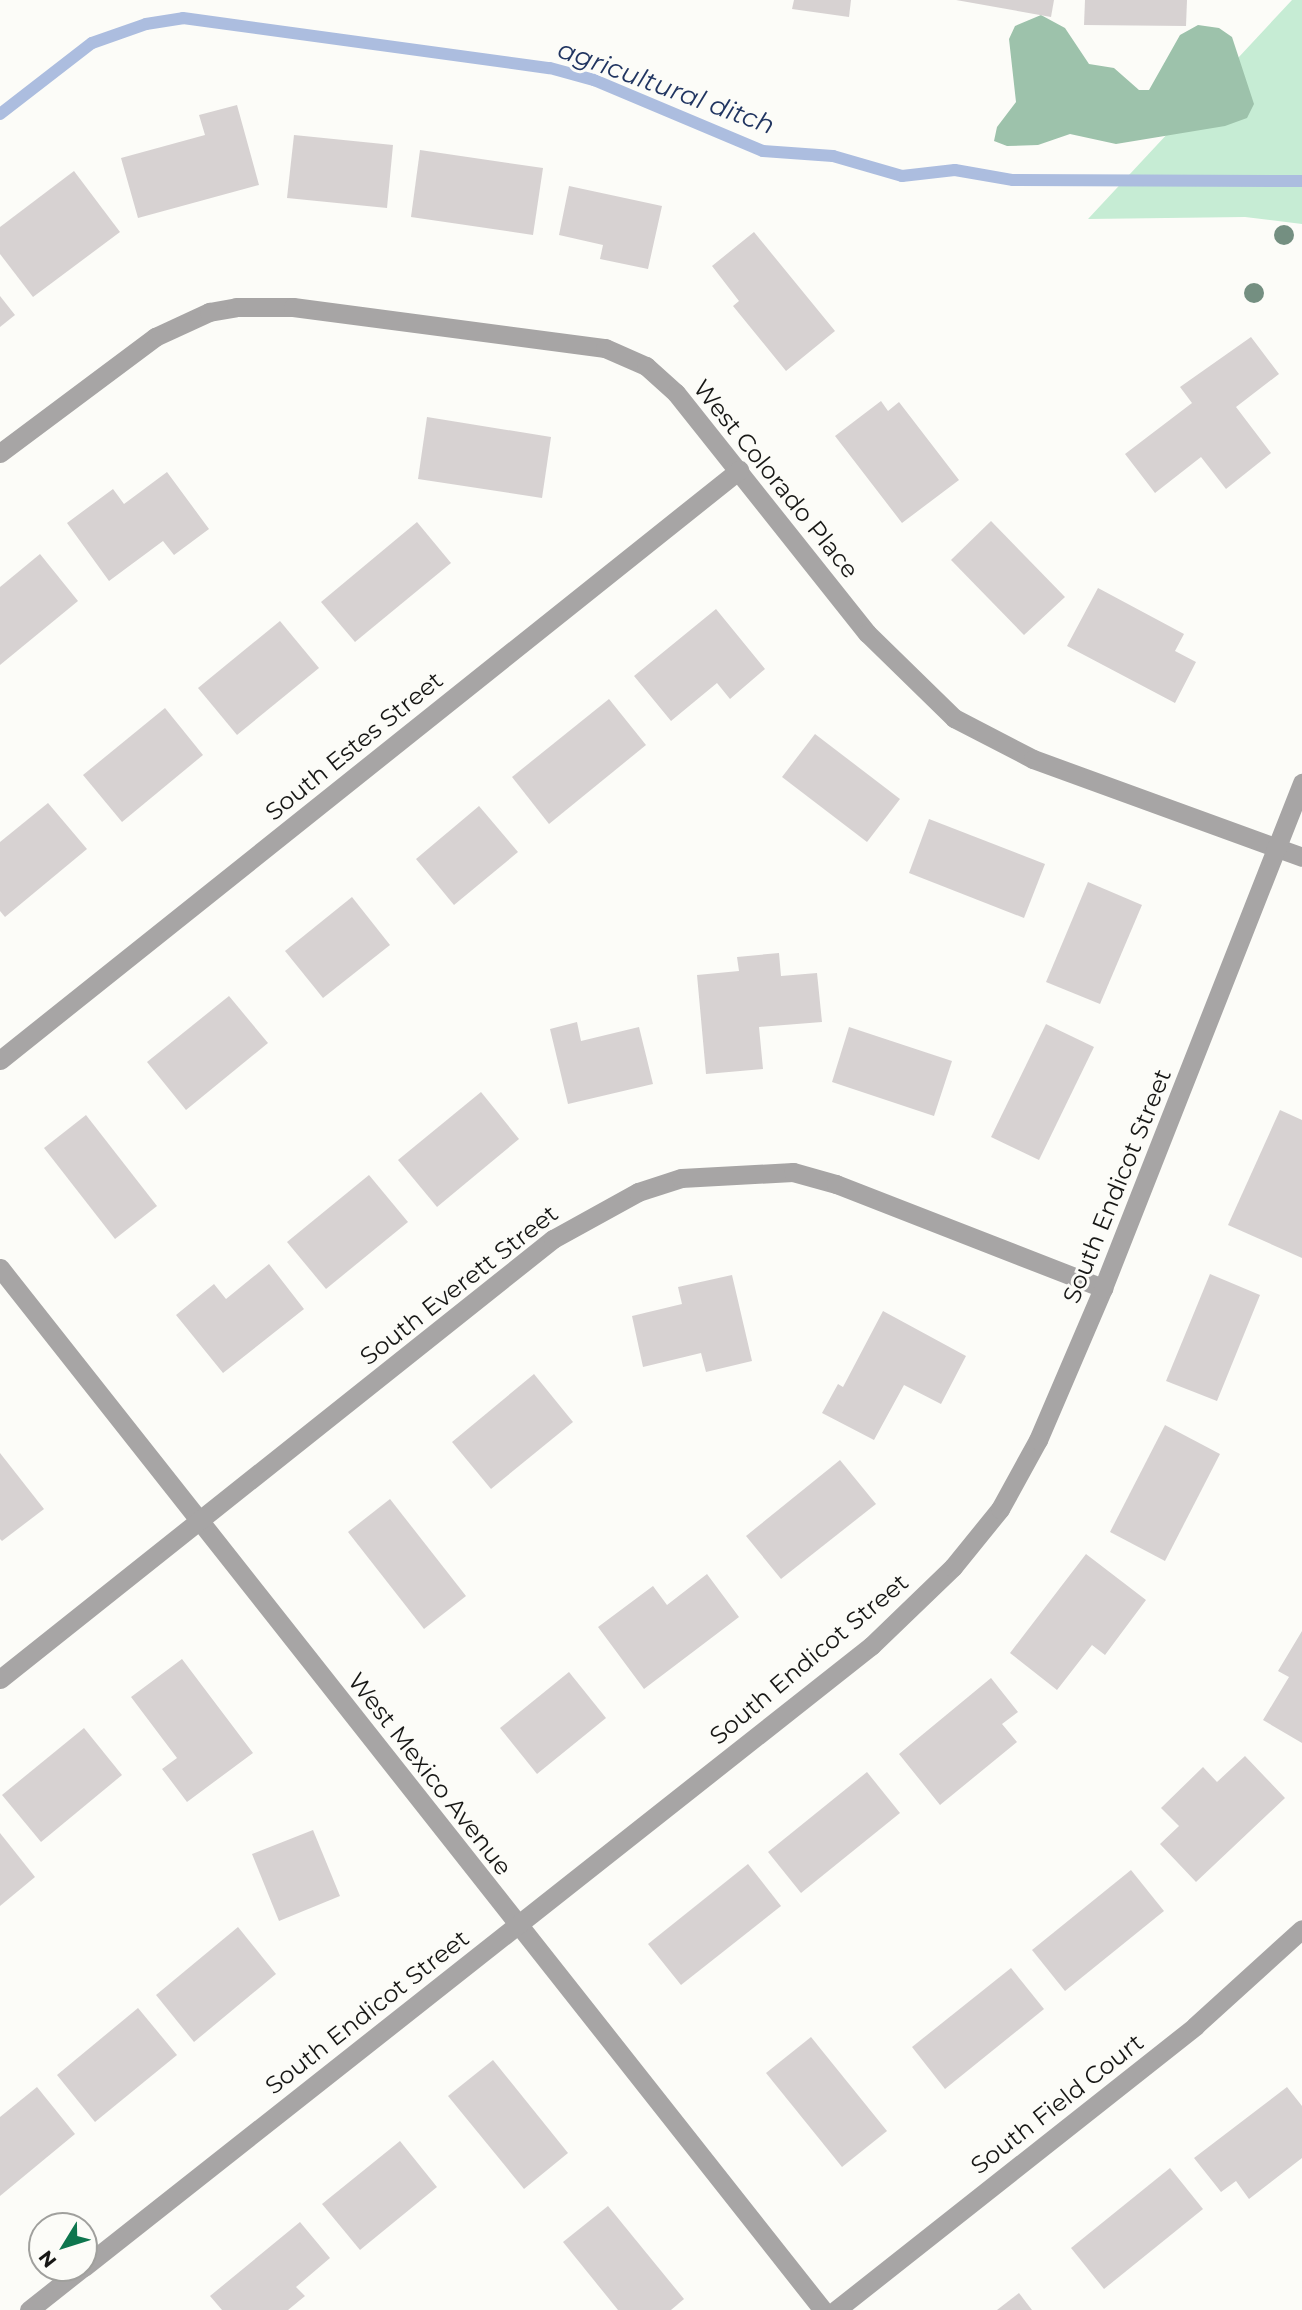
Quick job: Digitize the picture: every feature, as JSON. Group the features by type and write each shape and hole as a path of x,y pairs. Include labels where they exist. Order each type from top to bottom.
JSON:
{"street":[{"name":"West Colorado Place","path":"0,453 155,337 209,312 266,306 605,348 632,358 665,382 739,470 867,633 954,718 1033,759 1302,857"},
{"name":"South Estes Street","path":"0,1059 739,470"},
{"name":"South Endicot Street","path":"98,2255 871,1646 953,1567 1000,1509 1038,1440 1103,1288 1302,783"},
{"name":"South Everett Street","path":"0,1679 553,1239 638,1192 681,1178 793,1172 836,1184 1103,1288"},
{"name":"West Mexico Avenue","path":"0,1268 823,2310"},
{"name":"South Field Court","path":"836,2310 1195,2026 1302,1929"},
{"name":"South Endicot Street","path":"29,2310 64,2282"}],"green space":[{"path":"1292,0 1302,0 1302,224 1245,217 1088,219"},
{"path":"1041,15 1065,28 1089,64 1114,68 1139,90 1149,90 1180,35 1198,25 1219,28 1232,37 1254,104 1247,118 1225,126 1116,144 1070,134 1038,145 1007,146 994,141 997,127 1016,102 1009,39 1015,26"}],"building":[{"path":"794,0 851,0 849,17 792,9"},
{"path":"956,0 1054,0 1051,17"},
{"path":"1085,0 1187,0 1186,26 1084,25"},
{"path":"237,105 259,185 138,218 121,158 205,135 199,115"},
{"path":"294,135 393,145 387,208 287,198"},
{"path":"420,150 543,168 533,235 411,217"},
{"path":"74,171 120,232 33,297 0,254 0,227"},
{"path":"569,186 662,206 648,269 600,259 603,245 559,235"},
{"path":"754,232 835,331 786,371 733,306 739,301 712,266"},
{"path":"0,296 15,315 0,327"},
{"path":"1251,337 1279,374 1236,407 1271,453 1226,489 1201,457 1155,493 1125,454 1192,403 1180,387"},
{"path":"881,401 888,411 899,402 959,480 902,523 835,436"},
{"path":"427,417 551,437 542,498 418,479"},
{"path":"167,472 209,529 174,555 163,541 109,581 67,523 113,489 124,504"},
{"path":"991,521 1065,597 1024,635 951,560"},
{"path":"417,522 451,563 355,642 321,602"},
{"path":"40,554 78,601 0,665 0,587"},
{"path":"1098,588 1184,634 1175,651 1196,662 1175,703 1067,646"},
{"path":"716,609 765,669 730,699 717,683 671,721 634,676"},
{"path":"280,621 319,668 237,735 198,688"},
{"path":"609,699 646,745 549,824 512,777"},
{"path":"165,708 203,755 122,822 83,775"},
{"path":"815,734 900,799 867,842 782,777"},
{"path":"48,803 87,849 5,917 0,911 0,842"},
{"path":"479,806 518,852 454,905 416,859"},
{"path":"929,819 1045,864 1024,918 909,873"},
{"path":"1088,882 1142,905 1100,1004 1046,982"},
{"path":"352,897 390,945 323,998 285,951"},
{"path":"779,953 781,976 817,973 822,1022 759,1027 763,1069 706,1074 697,975 739,971 737,957"},
{"path":"229,996 268,1043 186,1110 147,1062"},
{"path":"577,1022 581,1041 639,1027 653,1084 568,1104 550,1029"},
{"path":"1046,1024 1094,1047 1039,1160 991,1137"},
{"path":"849,1027 952,1061 934,1116 832,1082"},
{"path":"481,1092 519,1139 437,1207 398,1160"},
{"path":"1280,1110 1302,1120 1302,1258 1228,1225"},
{"path":"86,1115 157,1206 115,1239 44,1148"},
{"path":"369,1175 408,1222 326,1289 287,1242"},
{"path":"269,1264 304,1309 223,1373 176,1315 214,1284 226,1299"},
{"path":"1210,1274 1260,1295 1217,1401 1166,1381"},
{"path":"732,1275 752,1361 706,1372 701,1353 643,1367 632,1316 682,1304 678,1287"},
{"path":"883,1311 966,1356 941,1404 904,1385 874,1440 822,1413 838,1384 843,1387"},
{"path":"534,1374 573,1422 491,1489 452,1442"},
{"path":"1165,1425 1220,1454 1165,1561 1110,1532"},
{"path":"0,1453 44,1509 2,1541 0,1539"},
{"path":"840,1460 876,1504 781,1579 746,1536"},
{"path":"390,1499 466,1596 424,1629 348,1532"},
{"path":"1086,1554 1146,1600 1105,1655 1092,1645 1057,1690 1010,1653"},
{"path":"707,1574 739,1617 644,1689 598,1627 653,1586 667,1605"},
{"path":"1302,1631 1302,1743 1263,1720 1289,1677 1278,1671"},
{"path":"182,1659 253,1753 187,1802 162,1769 177,1758 131,1697"},
{"path":"569,1672 606,1718 537,1774 500,1728"},
{"path":"991,1678 1018,1712 1002,1724 1017,1742 940,1805 899,1754"},
{"path":"84,1728 122,1775 41,1842 2,1795"},
{"path":"1245,1756 1285,1798 1196,1882 1160,1844 1179,1826 1161,1808 1203,1767 1217,1782"},
{"path":"867,1772 900,1813 801,1893 768,1852"},
{"path":"313,1830 340,1896 279,1921 252,1854"},
{"path":"0,1833 35,1877 0,1906"},
{"path":"748,1864 781,1906 681,1985 648,1944"},
{"path":"1131,1870 1164,1911 1065,1991 1032,1950"},
{"path":"238,1927 276,1974 194,2042 156,1995"},
{"path":"1011,1968 1044,2009 945,2089 912,2047"},
{"path":"138,2008 177,2055 95,2122 57,2075"},
{"path":"811,2037 887,2131 842,2167 766,2073"},
{"path":"493,2060 568,2153 524,2189 448,2096"},
{"path":"37,2087 75,2134 0,2196 0,2117"},
{"path":"1287,2087 1302,2106 1302,2158 1249,2199 1236,2181 1221,2192 1194,2158"},
{"path":"400,2141 437,2187 360,2250 322,2204"},
{"path":"1170,2168 1203,2209 1104,2289 1071,2248"},
{"path":"608,2206 684,2299 671,2310 618,2310 563,2242"},
{"path":"300,2222 330,2258 296,2287 305,2296 288,2310 222,2310 210,2296"},
{"path":"1019,2293 1032,2310 997,2310"}],"waterway":[{"name":"agricultural ditch","path":"0,114 92,43 146,24 183,18 550,68 594,80 763,151 833,156 902,176 955,170 1013,180 1302,181"}]}
